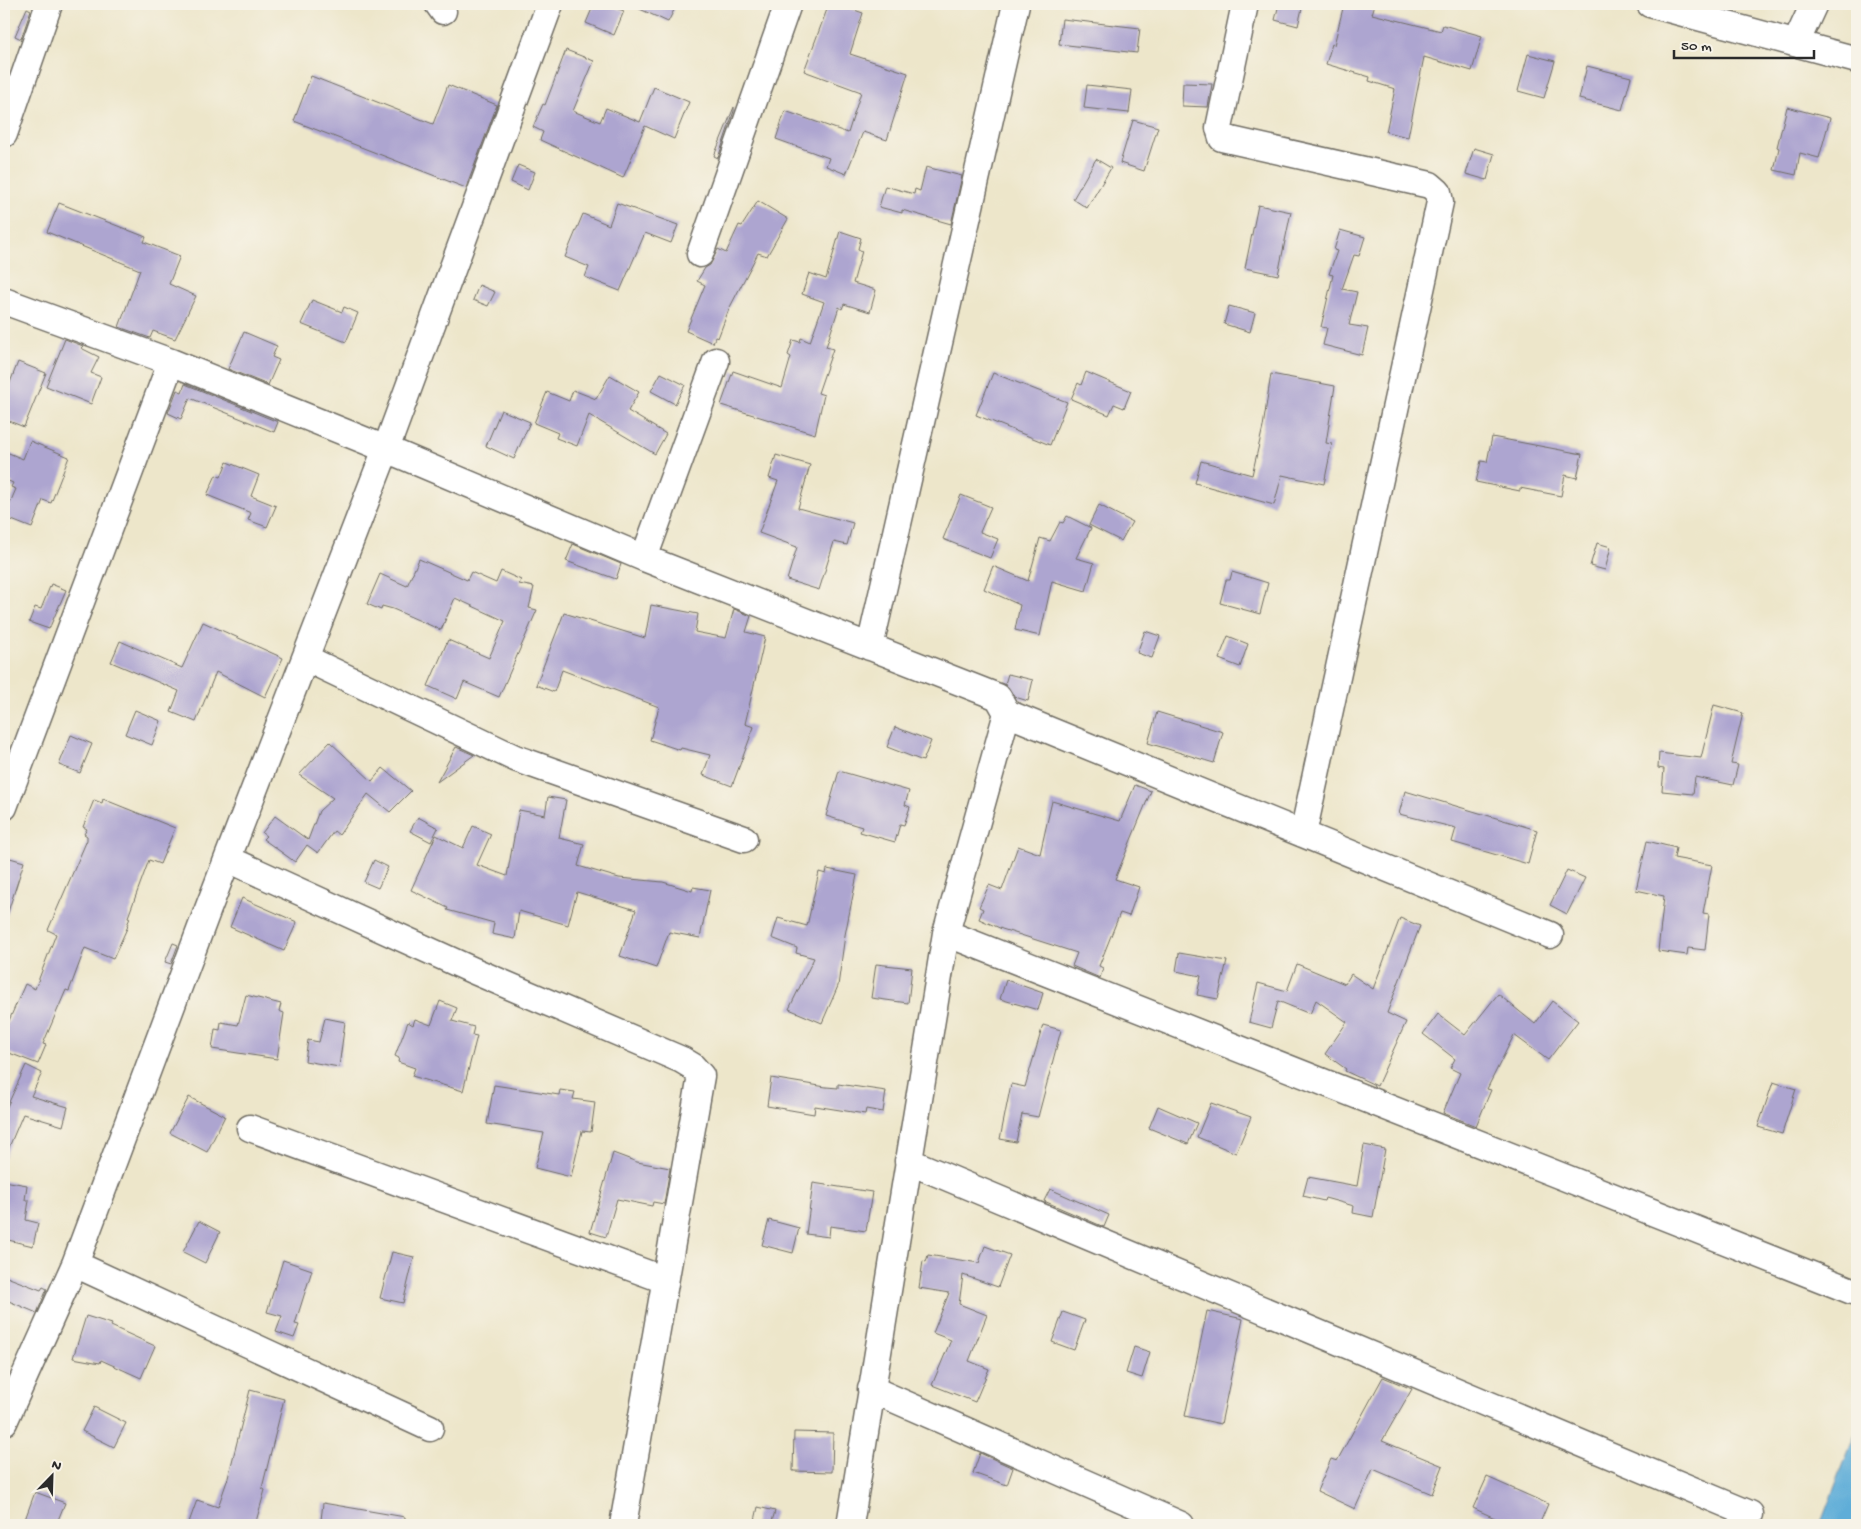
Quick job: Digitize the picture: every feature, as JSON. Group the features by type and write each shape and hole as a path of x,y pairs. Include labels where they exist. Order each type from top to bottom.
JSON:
{"street":[{"path":"4,134 11,94 50,4"},
{"path":"4,1422 74,1264 386,449 550,4"},
{"path":"700,254 788,4"},
{"path":"870,646 1016,4"},
{"path":"1245,4 1219,128 1222,138 1430,185 1438,192 1440,202 1303,834"},
{"path":"1650,4 1857,60"},
{"path":"1796,43 1814,4"},
{"path":"4,301 171,362 386,449 644,558 998,696 1007,713 1550,935"},
{"path":"644,558 716,361"},
{"path":"4,807 171,362"},
{"path":"305,658 514,758 744,839"},
{"path":"850,1525 946,933 1007,713"},
{"path":"228,858 472,970 692,1066 701,1076 623,1525"},
{"path":"946,933 1852,1292"},
{"path":"250,1128 666,1280"},
{"path":"908,1161 1750,1514"},
{"path":"74,1264 430,1428"},
{"path":"872,1389 1181,1525"}],"water":[{"path":"1857,1429 1857,1525 1820,1525"}],"building":[{"path":"594,4 606,4 624,11 614,35 586,23"},
{"path":"629,4 677,4 668,22"},
{"path":"829,4 837,4 863,13 850,54 908,73 887,140 863,132 846,174 826,166 829,158 776,139 785,111 848,133 861,92 804,71"},
{"path":"1279,4 1303,4 1298,26 1275,20"},
{"path":"1344,4 1375,4 1372,14 1441,31 1443,25 1482,36 1472,71 1424,57 1408,137 1386,132 1395,89 1369,81 1370,77 1326,64 1332,44 1334,45"},
{"path":"27,8 31,10 21,39 15,36"},
{"path":"1062,19 1140,28 1137,53 1059,44"},
{"path":"566,50 594,61 573,111 600,122 606,108 640,122 654,87 689,102 674,139 645,126 623,178 540,140 543,132 533,127 543,104 545,105"},
{"path":"1528,54 1555,61 1544,98 1518,91"},
{"path":"1587,66 1631,77 1622,110 1579,99"},
{"path":"311,76 433,124 448,85 497,105 466,188 294,121"},
{"path":"1183,83 1212,84 1208,107 1182,106"},
{"path":"1087,85 1132,90 1129,113 1084,108"},
{"path":"734,107 734,111 718,158 714,156"},
{"path":"1787,107 1830,118 1819,158 1800,153 1796,175 1774,170 1779,148 1777,147"},
{"path":"1133,120 1158,127 1144,171 1120,163"},
{"path":"1474,148 1494,154 1487,180 1466,174"},
{"path":"1096,159 1111,168 1087,208 1073,199"},
{"path":"518,165 535,172 528,190 511,182"},
{"path":"926,167 962,176 951,224 902,210 902,213 879,207 885,186 914,194 915,189 920,191"},
{"path":"758,201 788,219 767,256 758,253 729,309 718,338 715,337 713,343 686,331 705,285 697,281 705,268 710,265 718,249 726,253 739,225 742,226"},
{"path":"59,203 146,237 144,242 180,256 169,284 196,296 175,339 153,331 150,338 119,327 140,270 47,232"},
{"path":"617,203 678,225 671,243 645,233 620,291 585,277 589,267 565,257 583,214 609,225"},
{"path":"1258,205 1291,212 1278,275 1245,268"},
{"path":"1340,230 1365,237 1359,256 1354,255 1342,289 1357,292 1349,325 1368,328 1362,355 1323,345 1327,328 1321,327 1333,275 1329,274 1337,251 1334,250"},
{"path":"840,231 861,238 858,249 862,251 853,283 876,290 870,312 844,304 842,309 839,307 826,347 833,349 818,393 824,395 815,434 721,405 733,371 782,388 791,357 788,355 793,340 800,342 801,338 810,342 824,302 802,294 809,273 826,279"},
{"path":"479,285 495,292 488,306 473,300"},
{"path":"312,300 342,312 344,307 358,313 346,342 301,324"},
{"path":"1229,306 1255,313 1250,332 1224,324"},
{"path":"244,332 277,346 272,357 279,360 268,385 228,369"},
{"path":"65,339 83,346 81,348 99,357 91,373 101,377 91,404 46,386"},
{"path":"18,362 46,373 24,427 4,419 4,398"},
{"path":"1086,372 1131,391 1124,408 1114,404 1109,415 1071,399 1078,383 1081,385"},
{"path":"661,373 685,385 675,404 651,391"},
{"path":"993,373 1067,402 1050,445 976,415"},
{"path":"1271,374 1335,386 1326,443 1332,444 1324,484 1282,475 1274,505 1195,483 1201,461 1252,475 1263,427"},
{"path":"610,375 639,392 628,411 666,434 655,454 589,415 577,446 556,438 558,433 534,423 547,392 569,401 573,390 596,399"},
{"path":"185,384 278,422 274,432 190,398 181,419 168,413 177,390 182,392"},
{"path":"501,410 530,422 514,459 486,446"},
{"path":"1492,437 1582,454 1577,478 1565,475 1561,496 1520,488 1520,491 1476,482 1481,461 1487,462"},
{"path":"30,441 69,457 51,503 43,500 32,528 4,517 16,489 11,487 13,483 4,479 4,451 23,459"},
{"path":"776,455 810,465 798,508 853,523 847,545 834,542 819,590 787,580 797,547 759,533 778,481 769,478"},
{"path":"227,462 259,475 251,496 276,506 267,527 248,520 251,513 207,495 216,475 221,477"},
{"path":"961,495 991,507 980,532 998,539 990,558 943,539"},
{"path":"1099,505 1132,522 1121,541 1089,525"},
{"path":"1067,516 1091,528 1076,558 1094,563 1086,591 1052,581 1040,636 1015,630 1020,605 984,589 993,566 1028,581 1040,538 1050,541 1060,522 1063,523"},
{"path":"1597,543 1611,547 1605,570 1590,566"},
{"path":"573,544 621,564 616,579 566,561"},
{"path":"419,559 467,580 471,572 496,583 501,571 521,580 519,584 534,587 529,608 537,610 499,697 464,682 457,699 428,686 448,640 489,658 505,621 455,598 441,630 393,609 382,606 381,610 367,604 380,574 407,586"},
{"path":"1232,572 1268,583 1260,614 1220,603 1226,580 1230,580"},
{"path":"51,584 66,590 49,629 29,622 35,607 41,609"},
{"path":"651,605 698,614 695,632 726,638 734,609 751,616 746,632 765,637 745,724 754,727 732,786 703,775 710,755 681,748 680,750 650,740 659,707 562,670 554,692 536,685 564,613 645,638"},
{"path":"203,622 283,658 265,697 216,672 196,722 171,712 179,691 111,662 120,641 182,668"},
{"path":"1145,631 1160,636 1152,658 1137,653"},
{"path":"1228,636 1248,644 1240,667 1219,659"},
{"path":"1008,674 1033,680 1028,701 1015,697 1005,684"},
{"path":"1714,705 1743,713 1731,764 1738,765 1733,785 1695,777 1693,794 1662,791 1664,769 1658,768 1659,753 1701,758"},
{"path":"135,710 161,721 152,745 125,734"},
{"path":"1157,712 1223,732 1214,763 1148,743"},
{"path":"895,727 931,741 923,761 887,747"},
{"path":"71,735 92,744 80,773 59,765"},
{"path":"330,742 372,781 383,768 411,791 390,812 368,794 339,835 334,831 318,853 307,845 295,862 263,839 266,836 262,833 275,816 308,840 319,811 333,798 299,775"},
{"path":"456,747 474,755 437,782"},
{"path":"839,771 909,791 905,805 910,807 904,825 900,824 895,842 860,832 862,827 826,816"},
{"path":"1135,785 1151,791 1115,879 1139,887 1129,916 1120,913 1099,966 1103,968 1100,978 1072,966 1077,953 1002,929 979,919 983,909 979,907 989,885 1002,890 1018,846 1040,854 1052,801 1120,821"},
{"path":"1405,791 1537,830 1528,864 1452,842 1456,828 1399,814"},
{"path":"548,797 566,800 559,838 584,844 578,866 619,878 663,882 692,891 693,887 710,890 700,938 669,932 656,968 620,956 636,910 577,892 568,925 519,911 515,939 492,934 494,923 447,910 448,908 411,890 436,835 463,848 473,826 491,834 477,865 507,876 519,810 545,815"},
{"path":"103,799 175,828 160,864 149,860 128,917 130,918 128,926 113,959 85,948 69,991 66,990 43,1044 46,1045 38,1064 4,1051 4,1032 25,984 35,989 56,934 48,930 87,840 87,836 84,834 87,829 83,827 94,800 102,803"},
{"path":"418,817 438,828 431,842 410,831"},
{"path":"1647,841 1676,848 1674,858 1712,865 1703,913 1709,914 1705,950 1688,948 1687,955 1658,951 1664,896 1636,890"},
{"path":"10,858 24,862 7,915 4,915 4,878"},
{"path":"374,860 388,867 378,888 364,882"},
{"path":"827,869 857,875 845,935 838,986 822,1023 789,1009 814,958 796,953 797,948 772,938 778,918 807,926 819,872 826,874"},
{"path":"1567,870 1585,878 1567,914 1550,905"},
{"path":"242,898 297,922 284,951 230,927"},
{"path":"1400,918 1420,926 1387,1013 1406,1022 1377,1086 1345,1071 1346,1069 1325,1054 1347,1022 1316,1000 1310,1014 1278,1001 1271,1028 1249,1022 1258,983 1287,991 1297,964 1345,984 1351,974 1373,989"},
{"path":"173,943 178,945 171,964 165,962"},
{"path":"1179,953 1227,961 1218,999 1197,995 1201,976 1176,971"},
{"path":"876,964 912,968 908,1003 871,998"},
{"path":"1006,980 1043,993 1038,1010 1000,999"},
{"path":"1498,994 1535,1024 1552,1001 1578,1021 1548,1060 1514,1035 1487,1089 1491,1090 1476,1126 1443,1113 1460,1073 1450,1068 1455,1059 1423,1034 1438,1014 1465,1035"},
{"path":"246,995 281,1004 279,1011 284,1013 277,1059 212,1049 215,1029 220,1030 221,1022 238,1025"},
{"path":"440,1001 457,1008 452,1021 474,1027 472,1035 477,1036 463,1091 412,1076 415,1068 398,1062 399,1058 395,1056 408,1022 413,1025 415,1019 431,1025"},
{"path":"325,1018 345,1022 339,1067 305,1061 308,1040 319,1042"},
{"path":"1043,1025 1061,1030 1038,1117 1022,1114 1016,1142 1000,1139 1011,1084 1025,1087"},
{"path":"26,1065 42,1073 31,1096 68,1107 63,1126 23,1114 4,1159 4,1113"},
{"path":"771,1078 826,1087 838,1088 838,1084 886,1091 883,1112 866,1109 865,1114 815,1106 814,1114 767,1106"},
{"path":"1773,1082 1796,1089 1782,1134 1758,1127"},
{"path":"494,1085 559,1095 560,1090 575,1092 573,1099 595,1102 591,1132 582,1131 571,1177 535,1168 544,1133 487,1124"},
{"path":"189,1097 225,1116 207,1152 170,1133"},
{"path":"1211,1103 1251,1117 1236,1153 1197,1137"},
{"path":"1158,1106 1197,1123 1188,1144 1149,1128"},
{"path":"1364,1145 1385,1149 1373,1217 1353,1213 1354,1206 1325,1198 1324,1201 1303,1196 1308,1177 1357,1186"},
{"path":"613,1153 637,1162 670,1168 664,1204 653,1202 652,1206 617,1199 606,1237 590,1232"},
{"path":"4,1181 27,1185 25,1200 29,1200 26,1220 38,1223 33,1246 4,1239"},
{"path":"813,1183 872,1192 866,1231 830,1226 829,1237 806,1234"},
{"path":"1050,1189 1109,1215 1104,1227 1044,1201"},
{"path":"769,1220 799,1228 793,1253 762,1245"},
{"path":"199,1221 220,1232 205,1263 183,1252"},
{"path":"985,1246 1010,1255 998,1287 963,1275 959,1304 987,1315 969,1361 989,1369 975,1402 932,1385 951,1340 933,1333 949,1293 919,1288 923,1261 926,1262 928,1255 979,1263"},
{"path":"392,1252 414,1257 403,1303 380,1298"},
{"path":"283,1260 312,1270 295,1324 299,1325 294,1338 276,1332 282,1316 267,1312"},
{"path":"4,1276 41,1290 43,1287 47,1289 37,1313 4,1299"},
{"path":"1207,1311 1243,1319 1221,1424 1185,1416"},
{"path":"1063,1312 1085,1320 1074,1350 1052,1342"},
{"path":"86,1316 112,1324 111,1326 155,1346 141,1378 101,1360 100,1363 73,1358"},
{"path":"1134,1347 1150,1352 1142,1378 1126,1373"},
{"path":"1383,1377 1412,1389 1382,1441 1443,1466 1432,1494 1373,1469 1355,1509 1317,1491 1331,1459 1337,1461"},
{"path":"250,1390 284,1399 262,1488 265,1490 255,1525 188,1525 197,1500 218,1507 228,1478"},
{"path":"94,1407 126,1423 114,1447 82,1431"},
{"path":"794,1432 833,1433 832,1472 793,1471"},
{"path":"980,1453 1013,1468 1007,1485 973,1473"},
{"path":"1487,1477 1548,1504 1539,1525 1510,1525 1473,1508"},
{"path":"35,1492 65,1503 56,1525 23,1525"},
{"path":"323,1503 405,1517 405,1525 354,1525 321,1520"},
{"path":"758,1507 775,1511 771,1525 754,1525"}]}
